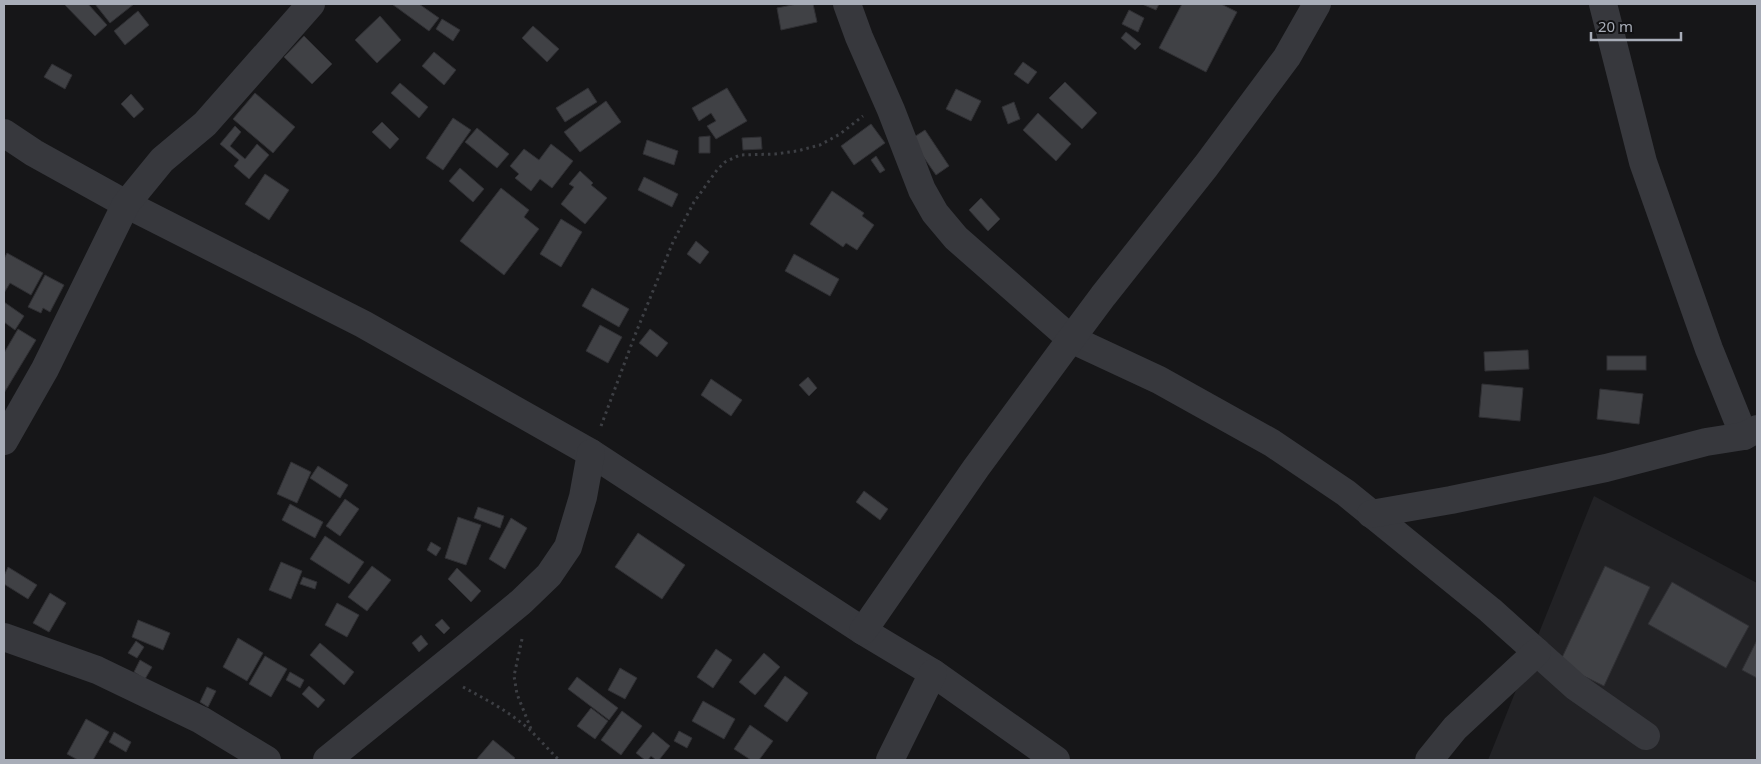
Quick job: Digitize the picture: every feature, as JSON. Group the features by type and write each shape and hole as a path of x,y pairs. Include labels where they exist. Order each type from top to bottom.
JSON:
{"street":[{"path":"4,441 45,370 126,204 162,160 205,124 311,4"},
{"path":"847,4 922,190 935,214 956,238 1072,339 1159,380 1272,443 1346,494 1490,610 1576,687 1646,736"},
{"path":"863,631 976,468 1103,296 1206,166 1287,57 1317,4"},
{"path":"1371,514 1451,500 1606,468 1751,432 1709,349 1643,162 1603,4"},
{"path":"4,133 34,153 126,204 363,324 591,453 863,631 933,673 1056,760"},
{"path":"326,760 428,679 527,596 549,575 568,547 583,498 591,453"},
{"path":"4,637 97,670 201,720 267,760"},
{"path":"1429,760 1455,728 1537,652"},
{"path":"890,760 933,673"}],"path":[{"path":"591,453 635,335 673,242 694,202 717,170 725,162 740,155 797,152 820,145 858,121 885,96"},
{"path":"527,596 524,634 514,676 517,694 533,732"},
{"path":"428,679 460,686 488,700 533,732 559,760"}],"shaded area":[{"path":"1594,496 1757,583 1757,760 1488,760"}],"building":[{"path":"64,4 88,4 107,25 95,36"},
{"path":"95,4 134,4 110,23"},
{"path":"392,4 419,4 439,18 429,31"},
{"path":"797,4 813,4 817,22 781,30 777,8"},
{"path":"1142,4 1159,4 1156,10"},
{"path":"1182,4 1221,4 1237,12 1206,72 1159,48"},
{"path":"1129,10 1144,18 1138,32 1122,24"},
{"path":"138,11 149,25 125,45 114,31"},
{"path":"380,16 401,40 377,63 355,40"},
{"path":"442,19 460,30 453,41 436,29"},
{"path":"533,26 559,49 547,62 522,38"},
{"path":"1126,32 1141,44 1135,50 1121,38"},
{"path":"304,36 332,64 312,84 284,57"},
{"path":"434,52 456,70 444,85 422,66"},
{"path":"1023,62 1037,72 1028,84 1014,74"},
{"path":"52,64 72,75 65,89 44,77"},
{"path":"1065,82 1097,113 1082,129 1049,98"},
{"path":"400,83 428,107 419,118 391,93"},
{"path":"588,88 597,102 565,122 556,108"},
{"path":"727,88 747,121 716,139 707,126 716,121 711,113 699,121 692,108"},
{"path":"956,89 981,101 971,121 946,109"},
{"path":"255,93 295,127 273,153 233,119"},
{"path":"131,94 144,109 134,118 121,104"},
{"path":"606,101 621,122 580,152 564,132"},
{"path":"1014,102 1020,119 1008,124 1002,107"},
{"path":"1038,113 1071,144 1056,161 1023,130"},
{"path":"453,118 471,130 443,170 426,158"},
{"path":"382,122 399,139 390,149 372,132"},
{"path":"871,124 885,143 854,165 841,146"},
{"path":"235,126 241,132 230,146 245,159 257,144 269,155 249,179 234,166 239,160 220,144"},
{"path":"477,128 509,154 497,168 465,142"},
{"path":"925,130 949,166 936,175 911,139"},
{"path":"710,136 710,153 699,153 699,137"},
{"path":"761,137 762,149 743,150 742,138"},
{"path":"647,140 678,151 674,165 643,154"},
{"path":"551,144 573,161 552,188 540,179 531,191 515,178 519,174 510,166 524,149 539,160"},
{"path":"876,156 885,170 880,173 871,160"},
{"path":"460,168 484,189 473,202 449,181"},
{"path":"580,171 593,183 591,185 607,198 585,224 561,204 574,187 569,184"},
{"path":"265,174 289,190 269,220 245,204"},
{"path":"644,177 678,194 672,207 638,190"},
{"path":"501,188 529,210 524,217 539,229 504,275 460,241"},
{"path":"832,191 864,213 862,216 874,225 857,250 846,243 843,247 810,224"},
{"path":"981,198 1000,219 988,231 969,210"},
{"path":"561,219 582,232 561,267 540,254"},
{"path":"696,241 709,252 700,264 687,254"},
{"path":"7,253 43,273 31,295 10,283 4,293 4,259"},
{"path":"794,254 839,279 830,296 785,271"},
{"path":"45,275 64,285 50,312 43,308 41,313 28,307"},
{"path":"592,288 629,309 619,327 582,306"},
{"path":"4,302 24,316 15,330 4,322"},
{"path":"600,325 622,337 608,363 586,351"},
{"path":"18,329 36,340 4,393 4,353"},
{"path":"650,329 668,343 657,357 639,343"},
{"path":"1528,350 1529,369 1485,371 1484,352"},
{"path":"1607,356 1646,356 1646,370 1607,370"},
{"path":"808,377 817,388 809,396 799,385"},
{"path":"711,379 742,400 731,416 701,395"},
{"path":"1482,384 1523,388 1520,421 1479,417"},
{"path":"1600,389 1643,394 1639,424 1597,419"},
{"path":"291,462 311,472 297,503 277,494"},
{"path":"318,466 348,485 340,498 310,478"},
{"path":"864,491 888,509 880,520 856,502"},
{"path":"345,499 359,509 340,536 326,526"},
{"path":"290,504 323,522 315,538 282,520"},
{"path":"478,507 504,516 500,528 474,518"},
{"path":"458,517 481,525 466,565 445,558"},
{"path":"511,518 527,528 505,569 489,559"},
{"path":"638,533 685,565 662,599 615,567"},
{"path":"325,536 364,562 349,584 310,559"},
{"path":"431,542 441,548 436,556 427,550"},
{"path":"281,562 302,571 291,599 269,590"},
{"path":"372,566 391,580 367,611 348,597"},
{"path":"1605,566 1650,587 1604,686 1559,664"},
{"path":"8,567 37,585 28,599 4,584 4,576"},
{"path":"457,568 481,591 471,602 448,579"},
{"path":"303,577 317,582 315,589 300,584"},
{"path":"1672,582 1749,626 1726,668 1648,624"},
{"path":"50,593 66,603 49,632 33,623"},
{"path":"337,603 359,615 347,637 325,625"},
{"path":"442,619 450,628 444,634 435,625"},
{"path":"138,620 170,633 163,650 132,637"},
{"path":"421,635 428,644 419,652 412,643"},
{"path":"238,638 263,653 247,681 223,667"},
{"path":"1757,640 1757,678 1742,670"},
{"path":"136,641 144,647 137,658 128,653"},
{"path":"320,643 354,672 344,685 310,655"},
{"path":"716,649 732,660 713,688 697,677"},
{"path":"764,653 780,667 755,695 739,682"},
{"path":"265,656 287,669 271,697 249,684"},
{"path":"140,660 152,667 145,679 134,672"},
{"path":"620,668 637,678 625,699 608,690"},
{"path":"290,672 304,680 300,688 286,680"},
{"path":"785,676 808,693 787,722 764,706"},
{"path":"577,677 618,708 609,720 568,689"},
{"path":"309,686 325,700 318,708 302,694"},
{"path":"207,687 216,691 208,707 200,702"},
{"path":"703,701 735,719 724,739 692,721"},
{"path":"591,708 608,721 595,739 577,726"},
{"path":"622,711 642,726 621,755 601,740"},
{"path":"86,719 109,732 93,760 78,760 67,754"},
{"path":"750,725 773,741 759,760 751,760 734,749"},
{"path":"679,731 692,738 687,748 674,741"},
{"path":"114,732 131,742 126,752 109,742"},
{"path":"653,732 670,746 659,760 651,756 648,760 645,760 636,753"},
{"path":"493,740 515,758 513,760 476,760"}]}
